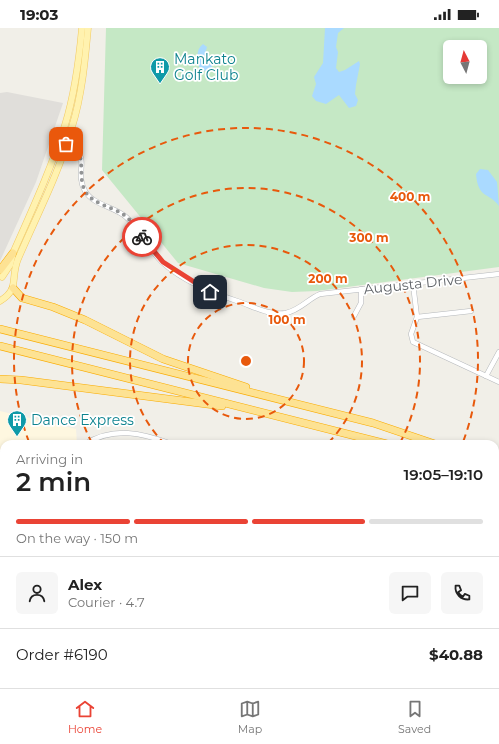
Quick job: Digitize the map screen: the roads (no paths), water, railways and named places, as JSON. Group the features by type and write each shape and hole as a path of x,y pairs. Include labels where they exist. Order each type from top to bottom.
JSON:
{"highway":[{"path":"1,275 13,253"},
{"path":"13,286 22,298 53,307 85,320 163,359 289,402"},
{"path":"3,330 397,430 424,440"},
{"path":"0,346 372,440"},
{"path":"0,379 21,380 189,401 304,422"}],"main road":[{"path":"13,253 46,178 69,111 77,71 82,28"},
{"path":"0,301 8,296 13,286 16,265 49,190 72,128 81,86 88,28"},
{"path":"1,275 8,279 13,286"}],"street":[{"path":"58,142 66,144"},
{"name":"Augusta Drive","path":"66,144 75,148 80,155 82,182 85,191 92,198 126,216 156,255 168,266 205,290 258,310 279,314 294,310 312,297 320,294 499,274"},
{"path":"413,284 417,317 411,334 413,342 499,382"},
{"path":"354,316 361,303 361,289"},
{"path":"417,317 471,311"},
{"path":"486,376 499,352"},
{"path":"94,440 107,434 125,432 140,433 160,440"}],"water":[{"path":"325,28 344,28 338,33 336,47 338,52 336,68 339,72 359,61 360,64 355,94 358,100 356,106 349,108 339,95 326,104 316,101 312,96 316,84 314,77 323,63"},
{"path":"203,44 207,47 205,54 212,65 212,68 205,71 200,70 198,59 200,46"},
{"path":"480,169 488,170 497,182 499,206 479,188 476,174"}],"place":[{"name":"Mankato Golf Club","path":"160,84"},
{"name":"Dance Express","path":"17,437"}]}
